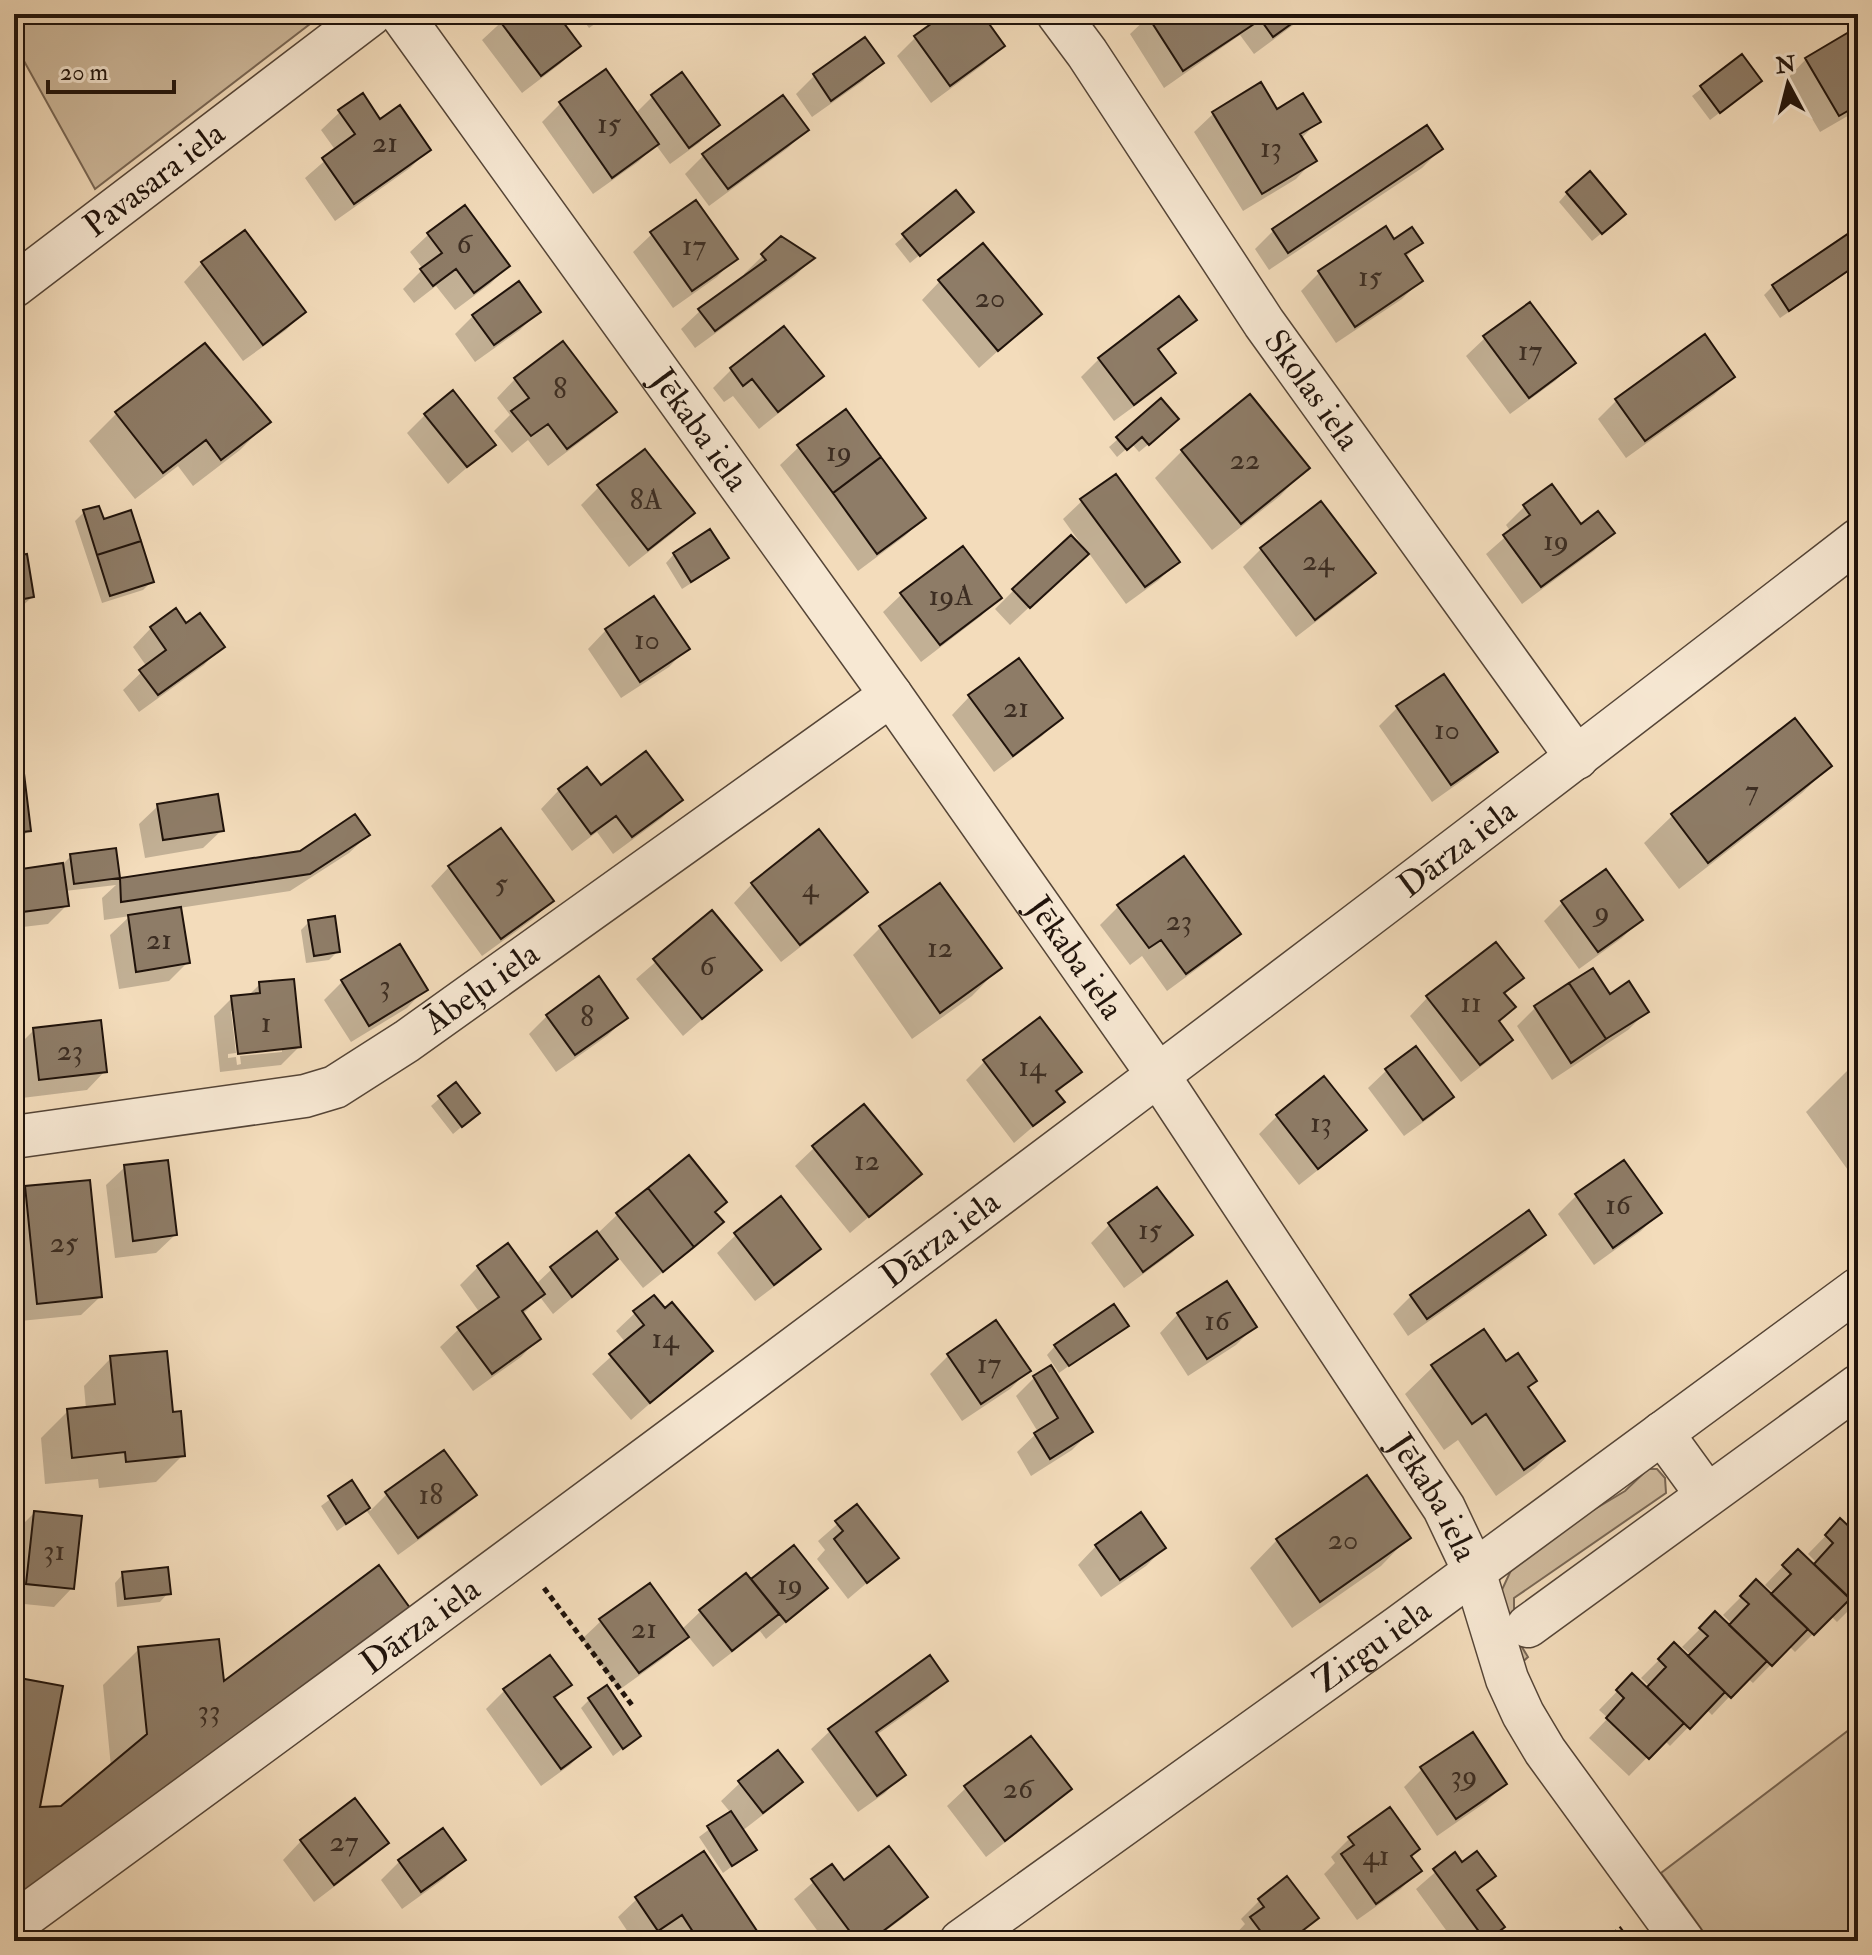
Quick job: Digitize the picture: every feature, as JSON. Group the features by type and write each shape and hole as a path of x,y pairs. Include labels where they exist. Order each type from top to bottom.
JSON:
{"street":[{"name":"Pavasara iela","path":"14,286 371,14"},
{"name":"Jēkaba iela","path":"401,14 891,695 1158,1075 1436,1495 1474,1571 1507,1679 1523,1714 1545,1751 1683,1941"},
{"name":"Skolas iela","path":"1058,14 1087,53 1264,323 1577,758"},
{"name":"Dārza iela","path":"14,1924 519,1555 1577,758 1858,540"},
{"name":"Ābeļu iela","path":"14,1137 305,1096 335,1087 407,1041 891,695"},
{"name":"Zirgu iela","path":"961,1941 1858,1289"},
{"path":"1528,1626 1858,1386"},
{"path":"1662,1433 1707,1495"}],"path":[{"path":"519,1555 632,1705"}],"shaded area":[{"path":"14,14 323,14 95,189 14,43"},
{"path":"1648,1469 1657,1469 1665,1478 1666,1493 1514,1598 1514,1634 1528,1657 1517,1667 1500,1594 1513,1566 1558,1531 1625,1491"},
{"path":"1858,1723 1858,1941 1710,1941 1661,1873"}],"building":[{"path":"507,14 557,14 581,46 541,76 499,20"},
{"path":"945,14 982,14 1005,46 950,86 914,36"},
{"path":"1247,14 1254,24 1183,71 1147,15"},
{"path":"1305,14 1273,37 1258,16"},
{"path":"1854,29 1858,35 1858,105 1839,116 1805,58"},
{"path":"865,37 884,63 831,101 813,74"},
{"path":"1742,54 1762,81 1720,113 1700,86"},
{"path":"606,69 659,144 612,178 559,102"},
{"path":"682,72 720,125 689,148 651,95"},
{"path":"1261,82 1277,109 1303,93 1321,122 1300,134 1317,161 1262,194 1212,112"},
{"path":"363,93 380,119 400,105 431,150 354,204 322,158 355,134 338,110"},
{"path":"783,95 809,130 728,189 702,154"},
{"path":"1427,125 1443,149 1288,253 1272,229"},
{"path":"1590,171 1626,214 1602,234 1566,192"},
{"path":"956,190 974,212 920,256 902,234"},
{"path":"696,200 738,259 692,291 650,232"},
{"path":"465,205 510,266 474,293 456,269 433,286 420,269 442,253 427,233"},
{"path":"1386,226 1394,239 1412,227 1423,243 1405,254 1423,281 1355,327 1318,271"},
{"path":"1858,227 1858,264 1789,311 1772,285"},
{"path":"245,230 306,312 263,345 201,262"},
{"path":"781,236 815,258 715,331 698,309 766,260 761,254"},
{"path":"983,243 1042,314 998,351 938,280"},
{"path":"519,281 541,312 494,345 472,315"},
{"path":"1179,296 1197,320 1158,349 1176,373 1134,405 1098,358"},
{"path":"1530,302 1576,363 1529,398 1483,336"},
{"path":"784,326 824,376 778,412 752,379 743,386 730,368"},
{"path":"1705,334 1735,377 1645,441 1615,399"},
{"path":"563,341 617,412 567,449 548,424 531,436 511,411 529,398 514,378"},
{"path":"205,343 271,422 221,460 206,440 163,473 115,412"},
{"path":"453,390 496,445 467,467 424,414"},
{"path":"1250,394 1310,468 1241,524 1181,450"},
{"path":"1161,398 1179,419 1149,445 1142,437 1127,450 1116,437"},
{"path":"846,409 881,457 833,493 797,445"},
{"path":"645,449 695,513 648,550 597,485"},
{"path":"881,457 926,518 877,554 833,493"},
{"path":"1116,474 1180,562 1145,587 1080,499"},
{"path":"1552,484 1581,524 1598,511 1615,533 1541,587 1503,535 1530,515 1523,505"},
{"path":"1321,501 1376,573 1315,620 1260,548"},
{"path":"99,506 104,519 131,510 141,541 97,555 83,510"},
{"path":"710,529 729,558 691,582 673,553"},
{"path":"1071,535 1089,554 1030,608 1012,589"},
{"path":"141,541 154,582 110,596 97,555"},
{"path":"963,546 1002,598 940,645 900,593"},
{"path":"27,554 34,597 14,601 14,556"},
{"path":"654,596 690,649 640,682 605,629"},
{"path":"176,608 186,623 200,613 225,647 158,695 139,670 166,650 150,627"},
{"path":"1019,658 1063,718 1013,756 968,695"},
{"path":"1444,674 1498,752 1451,785 1396,706"},
{"path":"17,716 31,831 14,833 14,717"},
{"path":"1795,718 1832,766 1708,863 1671,814"},
{"path":"646,751 683,800 632,837 616,816 591,834 558,789 587,767 601,785"},
{"path":"218,794 224,831 163,840 157,804"},
{"path":"355,814 370,835 310,874 121,902 120,878 300,851"},
{"path":"501,828 554,901 501,939 448,866"},
{"path":"819,829 868,892 800,945 751,883"},
{"path":"116,848 120,878 74,884 70,854"},
{"path":"1184,856 1241,934 1186,974 1161,940 1149,948 1117,905"},
{"path":"63,863 69,906 14,913 14,870"},
{"path":"1606,869 1643,920 1598,952 1561,901"},
{"path":"940,883 1002,968 940,1013 879,926"},
{"path":"181,907 190,963 136,972 128,915"},
{"path":"712,910 762,970 702,1019 653,959"},
{"path":"335,916 340,952 314,956 308,920"},
{"path":"1496,942 1524,978 1504,993 1516,1007 1499,1021 1513,1040 1480,1065 1426,996"},
{"path":"400,944 428,990 369,1026 341,980"},
{"path":"1593,968 1610,994 1629,981 1649,1012 1606,1039 1569,983"},
{"path":"599,976 628,1018 575,1055 546,1015"},
{"path":"294,979 301,1047 238,1054 231,996 260,993 259,982"},
{"path":"1569,983 1606,1039 1571,1063 1534,1006"},
{"path":"1040,1017 1082,1072 1056,1091 1065,1102 1033,1126 983,1060"},
{"path":"101,1020 107,1072 39,1080 33,1028"},
{"path":"1416,1046 1454,1097 1423,1120 1385,1069"},
{"path":"1324,1076 1367,1130 1318,1169 1276,1115"},
{"path":"456,1082 480,1113 462,1127 438,1096"},
{"path":"864,1104 922,1174 869,1217 812,1146"},
{"path":"689,1155 727,1202 715,1212 724,1222 694,1247 648,1188"},
{"path":"168,1160 177,1235 133,1241 124,1165"},
{"path":"1624,1160 1662,1213 1613,1248 1575,1194"},
{"path":"90,1180 102,1297 37,1304 25,1186"},
{"path":"1157,1187 1193,1235 1143,1272 1108,1223"},
{"path":"648,1188 694,1247 663,1272 616,1213"},
{"path":"781,1196 821,1249 774,1285 734,1233"},
{"path":"1529,1210 1546,1235 1427,1319 1410,1295"},
{"path":"597,1231 618,1259 572,1297 550,1267"},
{"path":"508,1243 545,1294 522,1311 541,1339 492,1374 457,1327 499,1297 477,1266"},
{"path":"1227,1281 1257,1327 1207,1359 1177,1313"},
{"path":"654,1295 665,1308 672,1302 713,1351 650,1403 609,1354 644,1325 633,1311"},
{"path":"1114,1304 1129,1326 1069,1366 1054,1345"},
{"path":"996,1320 1031,1371 981,1404 947,1354"},
{"path":"1484,1329 1506,1361 1518,1353 1537,1381 1528,1387 1565,1441 1524,1470 1486,1414 1472,1424 1431,1365"},
{"path":"167,1351 173,1412 181,1411 185,1456 126,1462 125,1452 72,1458 67,1409 115,1404 110,1356"},
{"path":"1051,1365 1093,1432 1050,1459 1034,1433 1058,1418 1033,1376"},
{"path":"444,1450 477,1495 418,1538 385,1492"},
{"path":"1367,1475 1411,1538 1320,1602 1276,1539"},
{"path":"352,1480 370,1508 346,1524 328,1496"},
{"path":"857,1504 899,1558 867,1583 834,1539 843,1531 835,1521"},
{"path":"34,1511 82,1516 74,1589 26,1584"},
{"path":"1141,1512 1166,1548 1120,1580 1095,1545"},
{"path":"1840,1518 1858,1535 1857,1605 1814,1564 1833,1543 1825,1535"},
{"path":"794,1545 828,1588 786,1622 751,1579"},
{"path":"1798,1549 1850,1599 1814,1635 1771,1594 1791,1574 1782,1565"},
{"path":"379,1565 410,1608 14,1901 14,1677 63,1686 40,1807 61,1806 147,1734 138,1647 219,1639 224,1681"},
{"path":"168,1567 171,1594 125,1599 122,1572"},
{"path":"746,1573 779,1614 732,1651 699,1610"},
{"path":"1756,1579 1808,1629 1772,1666 1729,1625 1749,1604 1740,1596"},
{"path":"650,1583 689,1637 639,1673 599,1619"},
{"path":"1715,1611 1767,1661 1731,1698 1688,1656 1708,1636 1699,1628"},
{"path":"1674,1642 1725,1692 1690,1729 1647,1687 1666,1667 1658,1659"},
{"path":"550,1655 572,1685 554,1697 591,1747 561,1769 503,1689"},
{"path":"930,1655 948,1681 876,1732 906,1775 877,1796 828,1729"},
{"path":"1632,1673 1684,1723 1649,1759 1606,1718 1624,1698 1616,1690"},
{"path":"607,1685 641,1736 623,1749 588,1698"},
{"path":"1473,1732 1507,1784 1456,1819 1420,1767"},
{"path":"1031,1736 1072,1789 1005,1841 964,1786"},
{"path":"778,1750 803,1782 763,1813 738,1781"},
{"path":"355,1798 389,1843 334,1885 300,1840"},
{"path":"1390,1807 1420,1849 1411,1856 1422,1871 1376,1904 1341,1854 1354,1845 1348,1837"},
{"path":"731,1811 757,1850 732,1866 707,1826"},
{"path":"443,1828 466,1860 421,1892 398,1860"},
{"path":"889,1846 928,1897 870,1941 857,1941 811,1879 832,1864 844,1880"},
{"path":"704,1851 761,1937 754,1941 699,1941 682,1915 658,1931 635,1897"},
{"path":"1477,1851 1496,1876 1477,1890 1505,1927 1486,1941 1433,1869 1455,1852 1462,1862"},
{"path":"1287,1876 1319,1918 1289,1941 1268,1941 1250,1917 1264,1907 1258,1899"}]}
